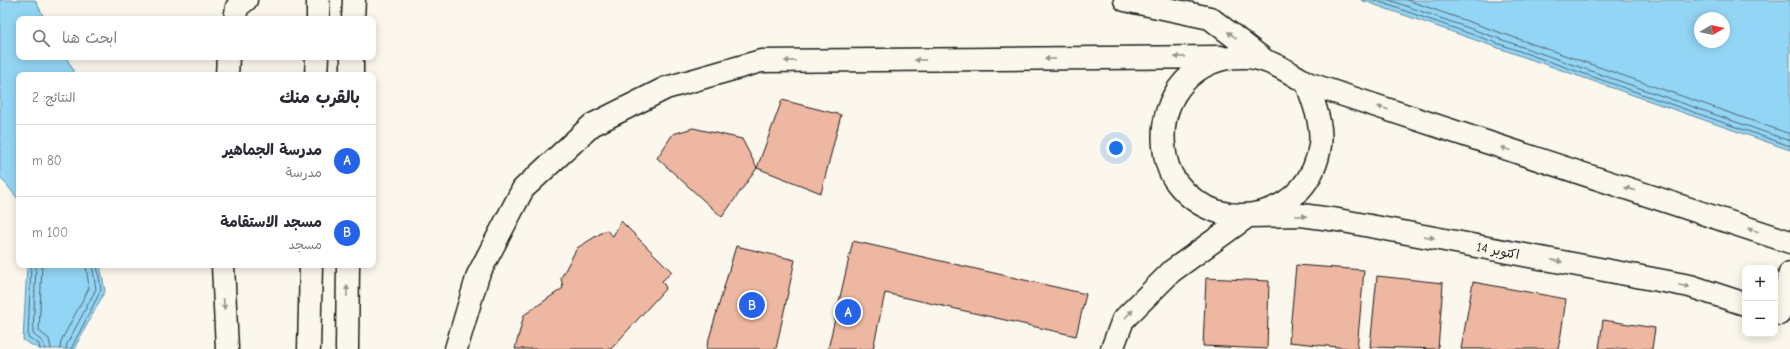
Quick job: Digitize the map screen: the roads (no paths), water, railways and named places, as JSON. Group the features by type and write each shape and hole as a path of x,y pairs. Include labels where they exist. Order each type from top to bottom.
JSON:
{"highway":[{"path":"236,16 237,7 246,0"},
{"path":"318,0 318,16"},
{"path":"353,16 354,0"},
{"path":"1125,0 1210,18 1263,59 1288,71 1307,83 1790,242"},
{"path":"456,349 478,276 523,189 592,125 666,88 760,61 1233,57 1263,59"},
{"path":"1233,57 1206,64 1184,80 1169,103 1162,130 1165,157 1176,182 1196,202 1221,213 1248,216 1275,209 1297,193 1313,170 1320,144 1318,116 1307,83"},
{"path":"227,72 228,60"},
{"path":"316,72 317,60"},
{"path":"352,60 352,72"},
{"name":"14 اكتوبر","path":"1248,216 1301,215 1338,220 1690,286 1742,303"},
{"path":"1112,349 1123,320 1172,271 1248,216"},
{"path":"223,268 227,349"},
{"path":"309,349 312,268"},
{"path":"347,349 346,317 348,268"},
{"path":"1781,315 1790,273"}],"water":[{"path":"0,0 35,0 43,16 16,16 16,60 68,60 74,72 16,72 16,196 0,177"},
{"path":"1361,0 1790,0 1790,150"},
{"path":"27,268 101,268 105,291 74,349 39,349 23,340"}],"place":[{"name":"مسجد الاستقامة","path":"752,305"},
{"name":"مدرسة الجماهير","path":"848,312"}]}
